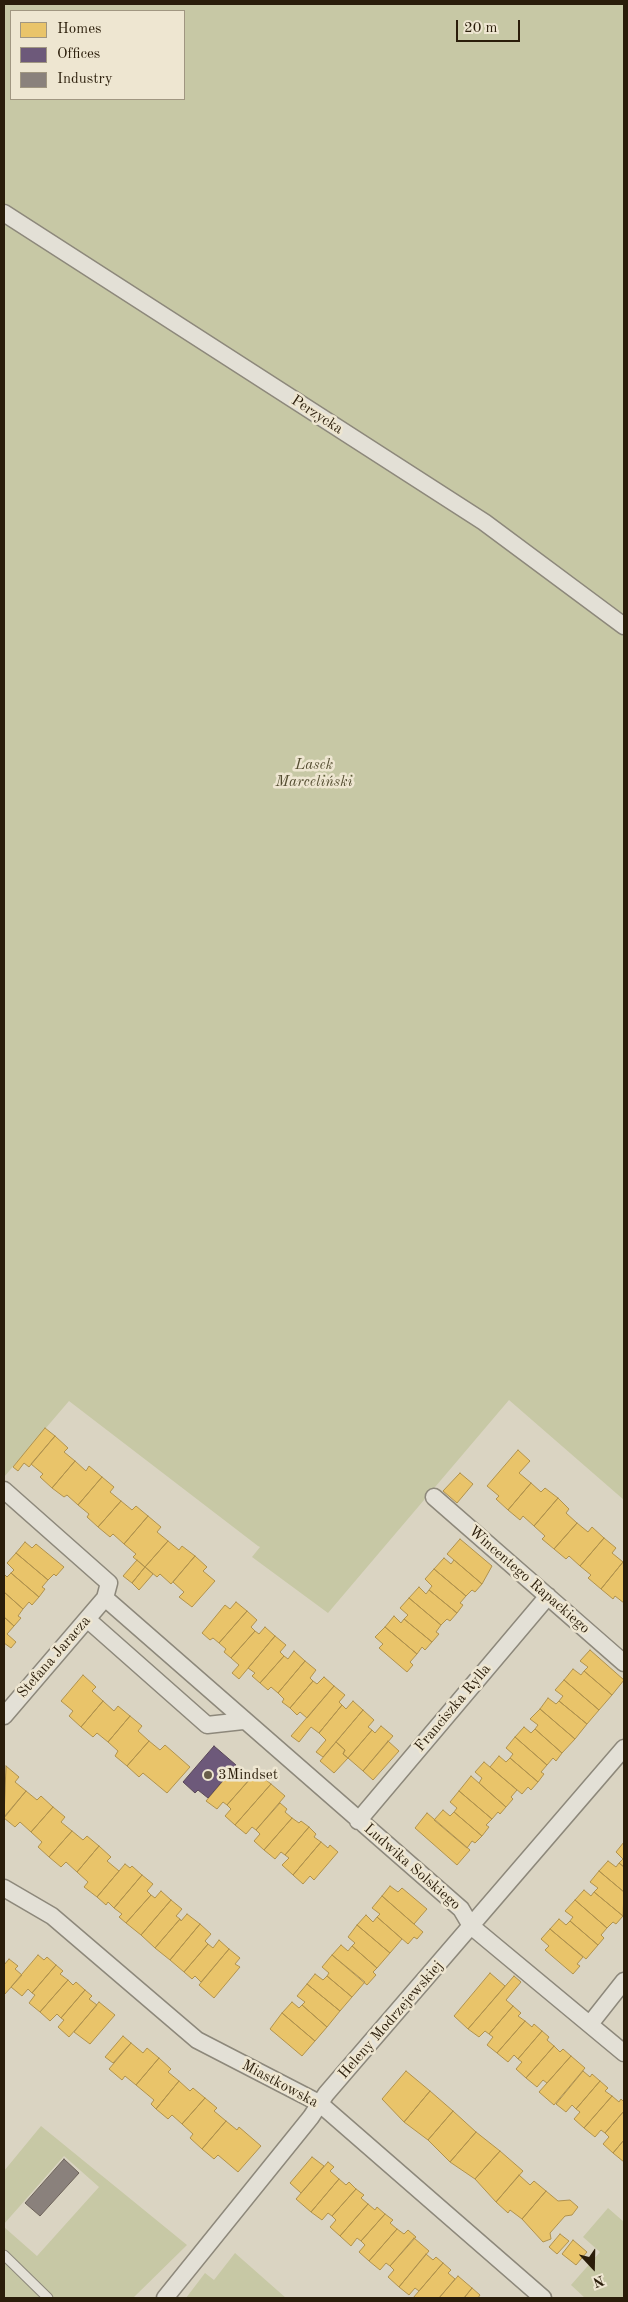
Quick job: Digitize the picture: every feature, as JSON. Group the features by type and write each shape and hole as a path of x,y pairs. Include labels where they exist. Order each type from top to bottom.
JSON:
{"street":[{"name":"Perzycka","path":"4,213 484,522 624,626"},
{"path":"4,1490 109,1583 105,1598"},
{"name":"Wincentego Rapackiego","path":"434,1497 624,1663"},
{"name":"Franciszka Rylla","path":"358,1820 548,1596"},
{"name":"Stefana Jaracza","path":"4,1716 105,1598"},
{"name":"Ludwika Solskiego","path":"105,1598 243,1721 461,1909 471,1926 624,2053"},
{"path":"87,1619 207,1726 243,1721"},
{"name":"Heleny Modrzejewskiej","path":"165,2298 311,2117 319,2103 624,1748"},
{"name":"Miastkowska","path":"4,1888 52,1916 197,2040 319,2103 543,2298"},
{"path":"590,2024 624,1981"}],"lane":[{"path":"4,2256 48,2298"}],"green space":[{"name":"Lasek Marceliński","path":"4,4 624,4 624,1500 509,1400 328,1613 252,1557 260,1547 69,1401 4,1477"},
{"path":"41,2126 187,2245 133,2298 4,2298 4,2227 37,2256 99,2187 64,2156 4,2224 4,2171"},
{"path":"608,2208 624,2222 624,2298 585,2298 571,2285 600,2252 583,2237"},
{"path":"235,2253 286,2298 186,2298 205,2273 214,2280"}],"building: Homes":[{"path":"45,1428 55,1436 29,1467 24,1463 18,1471 13,1467"},
{"path":"55,1436 68,1448 64,1452 75,1461 52,1488 40,1477 43,1474 31,1464"},
{"path":"518,1450 530,1461 519,1473 531,1483 508,1510 496,1499 499,1496 487,1486"},
{"path":"75,1461 86,1471 89,1466 102,1477 78,1505 67,1495 64,1497 52,1488"},
{"path":"460,1473 473,1484 457,1503 443,1491"},
{"path":"102,1477 114,1487 110,1492 121,1501 98,1527 87,1517 89,1514 78,1505"},
{"path":"531,1483 541,1492 545,1488 558,1498 534,1526 523,1516 520,1520 508,1510"},
{"path":"558,1498 569,1509 566,1513 577,1523 554,1549 542,1539 545,1536 534,1526"},
{"path":"121,1501 132,1510 136,1506 148,1516 124,1544 113,1534 110,1537 98,1527"},
{"path":"148,1516 161,1527 157,1532 168,1541 145,1567 133,1557 136,1554 124,1544"},
{"path":"577,1523 588,1532 592,1527 604,1538 580,1566 569,1556 566,1559 554,1549"},
{"path":"604,1538 616,1548 612,1553 623,1562 601,1589 588,1578 591,1575 580,1566"},
{"path":"460,1539 492,1566 482,1584 447,1554"},
{"path":"168,1541 179,1550 182,1546 195,1556 171,1584 160,1574 157,1577 145,1567"},
{"path":"25,1542 32,1548 36,1544 64,1567 56,1576 54,1574 48,1580 16,1553"},
{"path":"16,1553 48,1580 42,1587 45,1589 39,1597 11,1573 14,1570 7,1563"},
{"path":"195,1556 207,1567 203,1571 215,1581 192,1607 179,1597 184,1592 173,1582"},
{"path":"444,1558 451,1564 454,1560 482,1584 475,1592 472,1590 466,1596 434,1569"},
{"path":"137,1560 145,1567 132,1583 123,1576"},
{"path":"623,1562 624,1603 615,1596 613,1599 601,1589"},
{"path":"145,1567 153,1574 139,1590 132,1583"},
{"path":"434,1569 466,1596 460,1603 463,1605 457,1613 429,1590 432,1586 425,1579"},
{"path":"11,1573 39,1597 32,1605 29,1602 23,1609 4,1592 4,1574 7,1577"},
{"path":"419,1587 426,1594 429,1590 457,1613 450,1621 447,1619 441,1625 409,1598"},
{"path":"4,1592 23,1609 18,1616 21,1618 14,1626 4,1617"},
{"path":"409,1598 441,1625 436,1632 439,1634 432,1642 404,1619 408,1615 400,1608"},
{"path":"236,1602 247,1611 219,1643 213,1638 210,1640 202,1633 225,1605 230,1609"},
{"path":"247,1611 257,1620 251,1627 255,1631 231,1658 224,1652 226,1649 219,1643"},
{"path":"394,1616 401,1623 404,1619 432,1642 425,1650 422,1647 417,1654 385,1627"},
{"path":"4,1617 14,1626 7,1634 16,1642 11,1648 4,1643"},
{"path":"265,1627 275,1636 239,1679 232,1673 239,1665 231,1658 255,1631 259,1634"},
{"path":"385,1627 417,1654 410,1662 413,1665 407,1672 379,1648 383,1644 375,1637"},
{"path":"275,1636 286,1645 280,1652 284,1656 260,1683 252,1676 255,1673 248,1668"},
{"path":"590,1650 624,1680 612,1695 584,1671 588,1667 580,1661"},
{"path":"294,1651 305,1661 278,1693 271,1687 268,1690 260,1683 284,1656 288,1659"},
{"path":"305,1661 316,1670 310,1678 313,1681 290,1708 282,1702 284,1699 278,1693"},
{"path":"573,1669 581,1675 584,1671 612,1695 599,1710 564,1680"},
{"path":"83,1675 96,1687 92,1691 103,1701 81,1727 69,1716 73,1711 61,1701"},
{"path":"324,1677 334,1686 307,1718 300,1712 297,1715 290,1708 313,1681 317,1684"},
{"path":"564,1680 599,1710 587,1724 559,1701 563,1696 555,1690"},
{"path":"334,1686 345,1695 339,1702 342,1705 319,1733 311,1727 299,1742 291,1736"},
{"path":"548,1698 556,1704 559,1701 587,1724 575,1739 540,1709"},
{"path":"103,1701 114,1711 118,1706 130,1716 108,1742 97,1733 93,1737 81,1727"},
{"path":"353,1701 363,1710 323,1757 316,1752 326,1740 319,1733 342,1705 346,1709"},
{"path":"540,1709 575,1739 562,1753 535,1729 538,1725 530,1719"},
{"path":"363,1710 374,1720 368,1727 372,1730 348,1758 343,1754 345,1750 336,1742"},
{"path":"130,1716 142,1726 138,1731 149,1741 127,1766 115,1756 118,1751 108,1742"},
{"path":"381,1726 393,1736 363,1771 348,1758 372,1730 375,1733"},
{"path":"524,1727 531,1733 535,1729 562,1753 556,1761 553,1758 547,1765 515,1737"},
{"path":"515,1737 547,1765 541,1772 544,1774 538,1782 510,1758 513,1754 506,1748"},
{"path":"149,1741 160,1750 165,1745 190,1767 167,1793 143,1773 139,1777 127,1766"},
{"path":"388,1741 399,1751 373,1780 363,1771"},
{"path":"336,1742 345,1750 343,1754 348,1758 334,1773 320,1761"},
{"path":"499,1756 506,1762 510,1758 538,1782 531,1790 528,1787 522,1794 490,1767"},
{"path":"484,1762 517,1790 511,1797 513,1799 506,1807 479,1783 482,1778 475,1772"},
{"path":"6,1766 19,1777 15,1782 26,1791 4,1817"},
{"path":"234,1768 241,1774 243,1771 251,1778 227,1805 223,1802 217,1809 206,1801"},
{"path":"256,1772 271,1784 235,1825 225,1816 231,1809 227,1805"},
{"path":"471,1776 506,1807 492,1819 459,1791"},
{"path":"271,1784 285,1796 256,1830 252,1827 246,1834 235,1825"},
{"path":"26,1791 37,1800 41,1796 53,1807 31,1832 20,1822 15,1827 4,1818"},
{"path":"459,1791 492,1819 486,1825 489,1827 482,1836 454,1812 457,1808 450,1802"},
{"path":"280,1803 287,1809 285,1812 292,1818 264,1850 254,1841 260,1834 256,1830"},
{"path":"53,1807 65,1817 61,1822 72,1831 49,1857 38,1847 42,1842 31,1832"},
{"path":"443,1810 450,1816 454,1812 482,1836 475,1843 472,1841 467,1848 434,1820"},
{"path":"427,1813 470,1850 457,1865 415,1828"},
{"path":"292,1818 299,1823 301,1821 309,1827 285,1855 281,1852 275,1859 264,1850"},
{"path":"309,1827 316,1834 314,1837 321,1842 293,1875 282,1865 289,1858 285,1855"},
{"path":"72,1831 83,1840 87,1836 99,1846 77,1872 66,1862 61,1867 49,1857"},
{"path":"321,1842 328,1848 330,1845 338,1852 314,1880 310,1876 303,1884 293,1875"},
{"path":"624,1842 624,1867 619,1863 623,1859 616,1852"},
{"path":"99,1846 111,1857 107,1861 119,1871 97,1897 84,1887 88,1882 77,1872"},
{"path":"608,1861 616,1867 619,1863 624,1867 624,1892 599,1871"},
{"path":"125,1864 130,1868 132,1866 142,1875 114,1908 108,1902 106,1905 97,1897"},
{"path":"599,1871 624,1892 623,1916 594,1892 598,1888 590,1882"},
{"path":"142,1875 153,1884 147,1891 151,1895 126,1923 119,1917 122,1914 114,1908"},
{"path":"390,1886 398,1892 402,1888 427,1909 414,1924 382,1896"},
{"path":"584,1890 591,1896 594,1892 623,1916 616,1924 613,1922 607,1928 575,1900"},
{"path":"161,1891 171,1900 141,1935 126,1923 151,1895 155,1898"},
{"path":"382,1896 423,1932 417,1939 414,1937 408,1944 377,1917 380,1914 372,1908"},
{"path":"171,1900 182,1909 176,1916 180,1919 155,1948 141,1935"},
{"path":"575,1900 607,1928 601,1935 604,1938 598,1945 570,1921 573,1917 565,1911"},
{"path":"187,1914 200,1924 170,1960 155,1948 180,1919 181,1921"},
{"path":"366,1915 373,1922 377,1917 402,1939 390,1953 357,1925"},
{"path":"559,1919 566,1925 570,1921 598,1945 586,1959 550,1929"},
{"path":"200,1924 211,1934 205,1941 208,1944 184,1972 170,1960"},
{"path":"357,1925 390,1953 377,1968 352,1946 355,1943 348,1937"},
{"path":"550,1929 583,1957 577,1964 580,1966 573,1974 545,1950 549,1946 541,1939"},
{"path":"219,1940 229,1949 201,1982 195,1976 192,1979 184,1972 208,1944 213,1948"},
{"path":"341,1945 348,1951 352,1946 377,1968 373,1972 376,1975 367,1985 332,1955"},
{"path":"229,1949 240,1958 235,1964 240,1967 214,1998 199,1985"},
{"path":"38,1955 44,1960 47,1957 56,1965 32,1993 28,1989 22,1996 11,1987"},
{"path":"332,1955 365,1982 352,1997 327,1976 329,1973 322,1967"},
{"path":"9,1959 18,1966 15,1969 22,1975 4,1995 4,1965"},
{"path":"56,1965 63,1971 60,1974 68,1980 40,2012 29,2003 35,1995 32,1993"},
{"path":"490,1973 505,1986 468,2029 454,2016"},
{"path":"315,1974 323,1980 327,1976 352,1997 340,2011 307,1984"},
{"path":"514,1976 521,1982 506,2000 513,2006 489,2034 485,2031 479,2037 468,2029"},
{"path":"68,1980 73,1985 76,1982 85,1990 61,2018 57,2014 50,2021 40,2012"},
{"path":"307,1984 340,2011 327,2027 302,2005 305,2002 297,1996"},
{"path":"85,1990 92,1996 89,1999 97,2005 69,2037 58,2027 64,2020 61,2018"},
{"path":"99,2002 115,2015 90,2044 74,2032"},
{"path":"292,2002 299,2008 302,2005 327,2027 315,2041 282,2013"},
{"path":"513,2006 521,2013 518,2016 525,2021 497,2053 487,2045 493,2037 489,2034"},
{"path":"282,2013 315,2041 302,2056 270,2029"},
{"path":"525,2021 532,2027 534,2024 542,2031 518,2059 514,2055 508,2062 497,2053"},
{"path":"542,2031 549,2037 547,2040 554,2046 526,2078 516,2069 522,2062 518,2059"},
{"path":"123,2036 131,2043 113,2063 105,2057"},
{"path":"131,2043 143,2053 147,2048 159,2058 136,2085 125,2076 122,2080 109,2069"},
{"path":"554,2046 560,2052 563,2049 571,2056 547,2083 543,2080 537,2087 526,2078"},
{"path":"571,2056 585,2068 554,2105 539,2092"},
{"path":"159,2058 171,2069 168,2072 179,2081 156,2109 151,2104 154,2100 136,2085"},
{"path":"406,2071 430,2091 404,2122 382,2099"},
{"path":"583,2071 590,2077 592,2074 600,2081 576,2109 572,2105 566,2112 556,2104"},
{"path":"179,2081 190,2091 193,2088 205,2098 182,2124 172,2115 168,2119 156,2109"},
{"path":"600,2081 608,2088 605,2091 612,2096 584,2128 574,2119 580,2112 576,2109"},
{"path":"430,2091 453,2111 428,2140 404,2122"},
{"path":"612,2096 619,2102 621,2099 624,2102 624,2111 605,2133 601,2130 595,2137 584,2128"},
{"path":"205,2098 217,2108 214,2111 226,2121 202,2149 190,2138 193,2134 182,2124"},
{"path":"453,2111 476,2132 450,2162 428,2140"},
{"path":"624,2111 624,2140 613,2153 603,2144 609,2137 605,2133"},
{"path":"226,2121 237,2130 239,2127 261,2146 238,2172 218,2155 214,2159 202,2149"},
{"path":"476,2132 500,2151 475,2179 450,2162"},
{"path":"624,2140 624,2162 613,2153"},
{"path":"500,2151 523,2171 496,2202 475,2179"},
{"path":"312,2157 324,2166 301,2193 290,2183"},
{"path":"328,2162 334,2167 330,2171 339,2179 311,2212 296,2199"},
{"path":"519,2175 530,2185 534,2181 546,2191 522,2219 510,2210 508,2213 496,2202"},
{"path":"339,2179 346,2185 349,2182 356,2189 332,2216 328,2213 322,2220 311,2212"},
{"path":"356,2189 364,2195 361,2198 368,2204 340,2236 330,2227 336,2220 332,2216"},
{"path":"546,2191 558,2201 570,2200 578,2207 572,2215 565,2216 550,2233 551,2239 543,2242 522,2219"},
{"path":"368,2204 375,2210 377,2207 385,2214 361,2241 357,2238 351,2246 340,2236"},
{"path":"385,2214 393,2220 390,2223 397,2229 369,2261 359,2252 365,2245 361,2241"},
{"path":"397,2229 404,2234 408,2230 416,2237 390,2266 386,2263 380,2270 369,2261"},
{"path":"560,2234 569,2241 557,2254 549,2247"},
{"path":"414,2238 429,2251 399,2287 388,2277 394,2270 390,2266"},
{"path":"573,2240 587,2252 576,2265 562,2254"},
{"path":"426,2254 433,2260 436,2257 443,2263 419,2291 415,2288 409,2295 399,2287"},
{"path":"443,2263 451,2270 448,2273 455,2279 439,2298 413,2298"},
{"path":"458,2276 472,2288 464,2298 439,2298"},
{"path":"472,2288 480,2295 478,2298 464,2298"}],"building: Offices":[{"name":"3Mindset","path":"214,1746 236,1765 208,1798 198,1790 195,1793 183,1782"}],"building: Industry":[{"path":"64,2159 79,2173 40,2216 25,2203"}],"place":[{"name":"3Mindset","path":"208,1775"}]}
